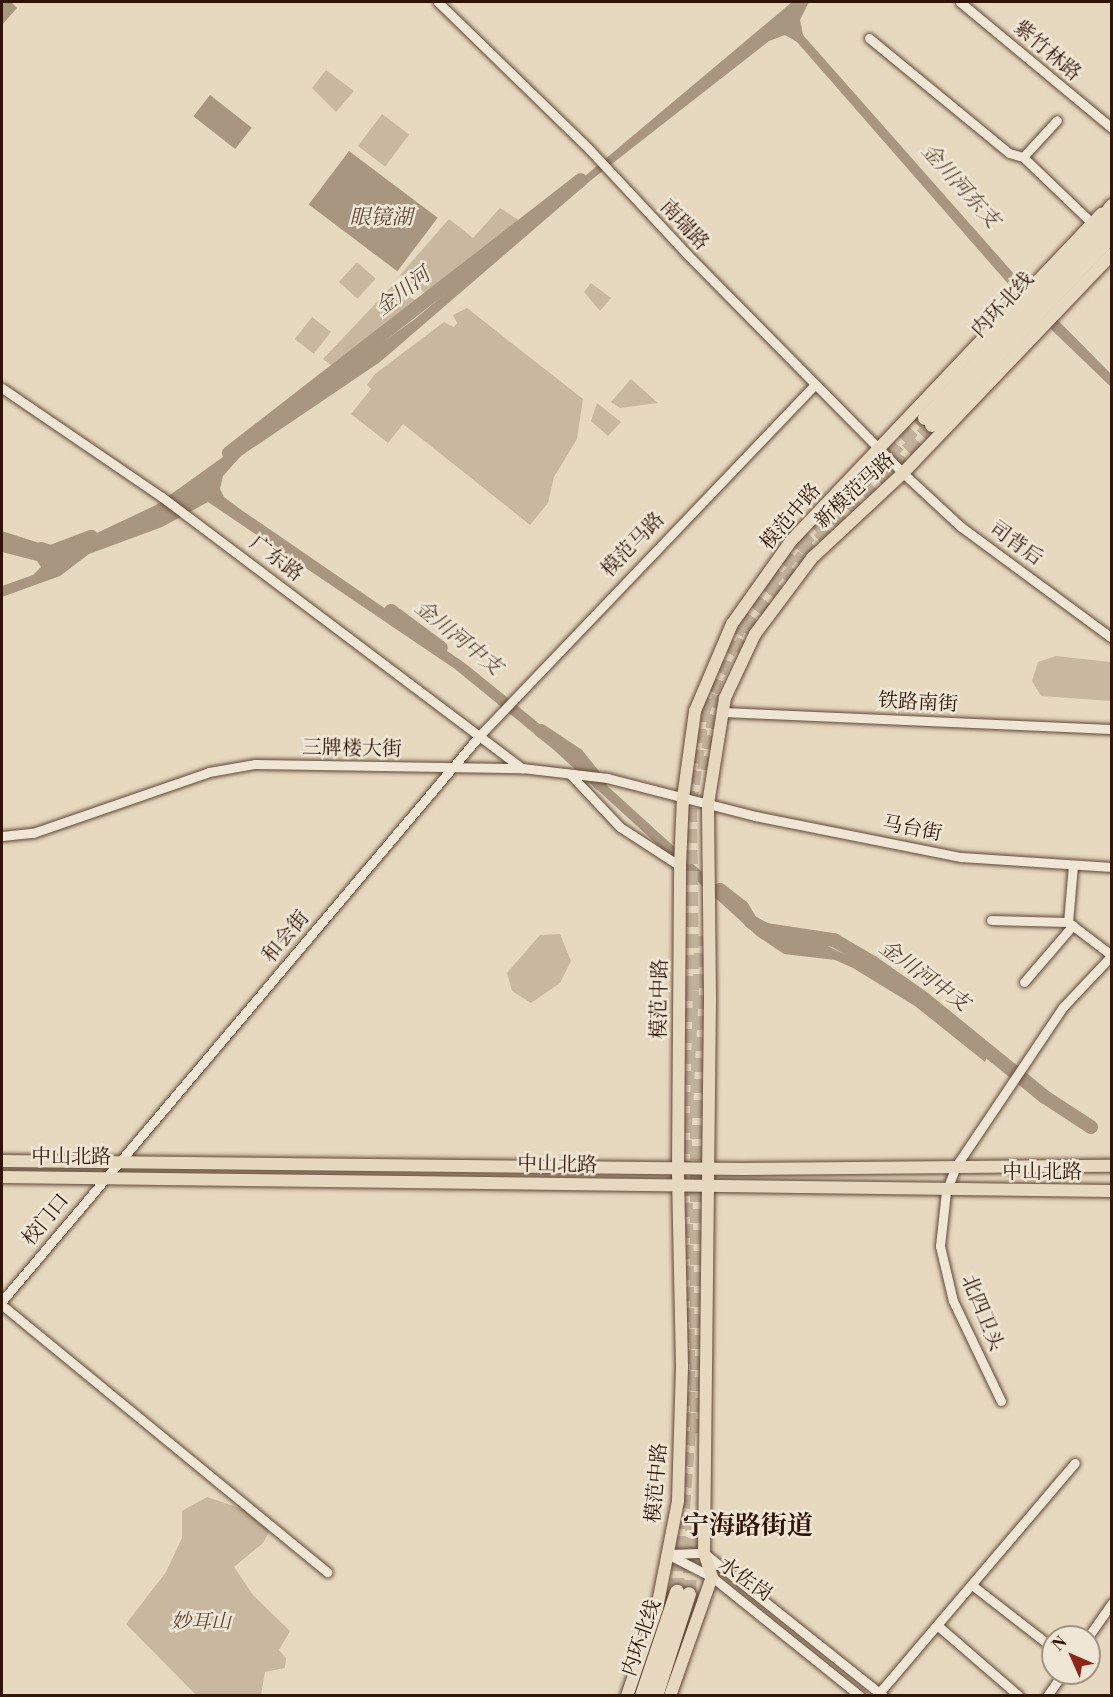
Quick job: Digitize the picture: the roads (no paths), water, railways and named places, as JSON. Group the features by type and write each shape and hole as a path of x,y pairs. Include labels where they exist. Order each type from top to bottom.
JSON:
{"highway":[{"path":"1071,262 1112,206"},
{"name":"内环北线","path":"1112,220 1071,262 1058,286 1027,334 929,422 1022,313 1058,286 1112,236"},
{"path":"1058,286 1112,248"},
{"name":"内环北线","path":"642,1695 683,1593 656,1695"}],"main road":[{"path":"1058,286 1092,223 1112,206"},
{"path":"1058,286 1112,254"},
{"name":"模范中路","path":"627,1695 657,1608 678,1501 681,1430 678,1186 680,866 683,798 695,711 732,624 791,541 1007,313 1058,286"},
{"name":"新模范马路","path":"708,804 722,712 730,686 755,634 812,558 903,473 1027,334"},
{"path":"670,1695 712,1577 704,1553 705,1186 710,997 708,804"},
{"name":"中山北路","path":"2,1161 678,1168 1112,1166"},
{"name":"中山北路","path":"2,1177 705,1186 946,1192 1112,1191"}],"street":[{"name":"南瑞路","path":"438,2 590,150 903,473"},
{"name":"紫竹林路","path":"960,2 1112,128"},
{"path":"869,38 1009,153 1023,157 1092,223"},
{"path":"1023,157 1057,120"},
{"name":"模范马路","path":"480,735 815,384"},
{"name":"广东路","path":"2,388 162,497 522,768"},
{"name":"司背后","path":"903,473 960,526 1112,638"},
{"name":"铁路南街","path":"722,712 1112,729"},
{"name":"和会街","path":"117,1161 480,735"},
{"name":"三牌楼大街","path":"2,836 33,833 209,772 255,764 522,768 607,778 708,804"},
{"path":"570,774 620,827 680,866"},
{"name":"马台街","path":"708,804 962,857 1112,867"},
{"path":"1023,982 1071,923 1073,865"},
{"path":"991,920 1071,923 1111,954"},
{"name":"北四卫头","path":"1001,1401 953,1300 940,1246 946,1192 956,1166 1063,1007 1111,954"},
{"name":"校门口","path":"2,1303 117,1161"},
{"path":"2,1303 327,1572"},
{"path":"881,1694 936,1625 1075,1463"},
{"name":"水佐岗","path":"669,1554 704,1553 881,1694"},
{"name":"水佐岗","path":"669,1554 712,1577 860,1695"},
{"path":"972,1585 1041,1639"},
{"path":"1096,1625 1112,1603"},
{"path":"936,1625 1018,1695"}],"water":[{"path":"2,2 11,2 17,8 2,25"},
{"path":"792,2 809,2 800,20 803,35 1030,292 1111,374 1111,387 1031,310 797,42 785,35 769,41 590,181 380,362 241,456 223,476 220,489 224,497 240,509 466,664 536,721 758,923 781,934 817,941 861,962 912,994 965,1036 987,1056 985,1062 915,1006 853,968 835,960 784,954 757,936 554,750 455,669 208,502 162,527 89,554 60,576 2,597 2,586 33,575 41,567 37,561 2,552 2,531 61,550 156,505 415,319"},
{"path":"210,95 252,128 235,149 193,116"},
{"name":"眼镜湖","path":"349,151 438,218 397,271 309,205"}],"waterway":[{"name":"金川河","path":"229,453 581,180"},
{"name":"金川河","path":"41,549 51,552 91,537"},
{"name":"金川河中支","path":"391,611 441,648"},
{"name":"金川河中支","path":"541,731 577,755 600,783"},
{"name":"金川河中支","path":"720,890 742,907 751,922 766,930 834,940 873,963 923,998 1045,1097 1091,1127"}],"tunnel":[{"path":"677,1592 689,1427 685,1127 692,990 690,805 703,711 740,625 771,582 800,545 925,418"},
{"path":"738,653 748,631 804,555 932,425"},
{"path":"704,770 719,695"},
{"path":"697,1433 697,1114 701,936"},
{"path":"689,1594 693,1512"}],"district":[{"name":"宁海路街道","path":"748,1527"}],"water label":[{"name":"金川河东支","path":"960,186"}],"park label":[{"name":"妙耳山","path":"201,1622"}]}
